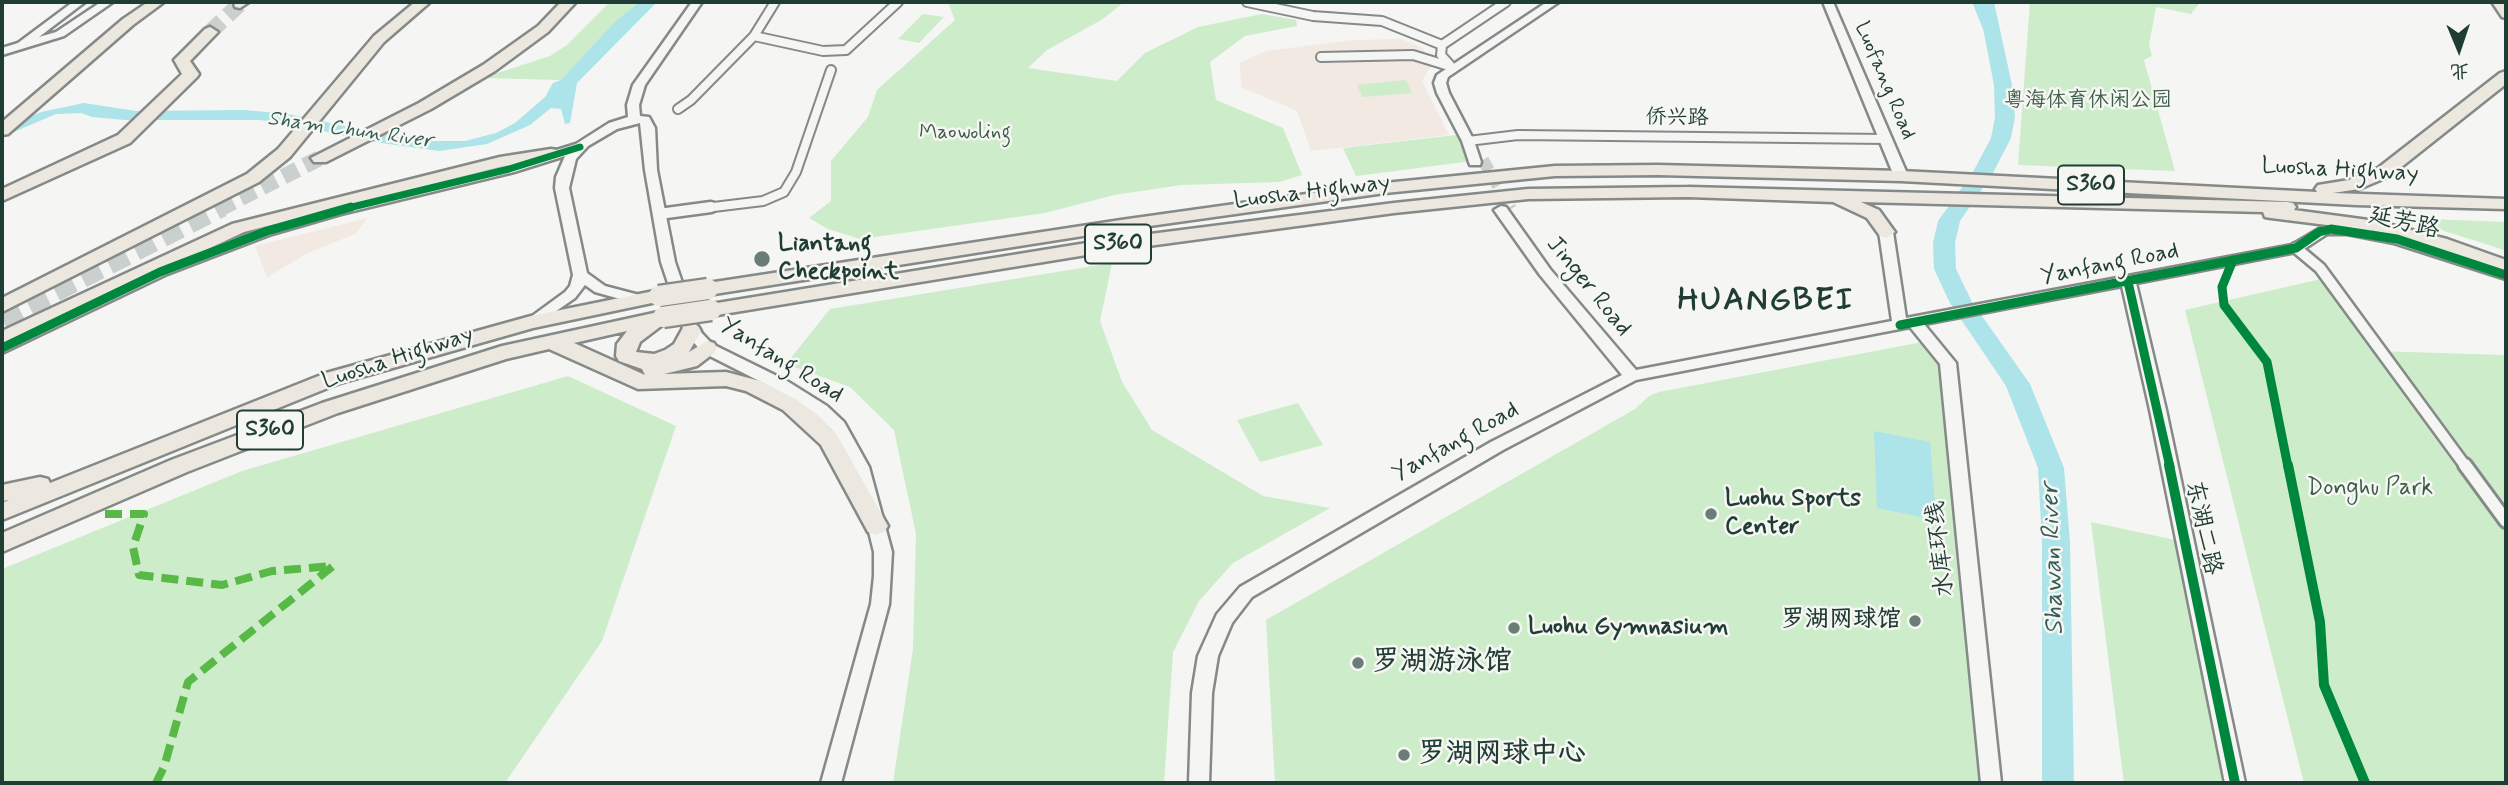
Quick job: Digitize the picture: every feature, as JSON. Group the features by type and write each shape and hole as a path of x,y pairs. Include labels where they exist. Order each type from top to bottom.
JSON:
{"highway":[{"path":"2,130 128,22 157,2"},
{"path":"320,158 425,106 489,68 543,29 569,2"},
{"path":"2,306 253,178 284,153 383,36 422,3"},
{"path":"2,196 124,139 189,75 191,72 182,64 182,60 210,32"},
{"path":"2235,200 2334,188 2368,180 2384,172 2506,76"},
{"path":"2,339 239,228 436,177 500,162 551,154"},
{"name":"Luosha Highway","path":"2,512 333,378 531,322 638,299 1121,225 1493,175 1633,170 1909,177"},
{"name":"S360","path":"1909,177 2010,181 2173,198"},
{"name":"Luosha Highway","path":"2,543 179,466 330,408 448,369 547,341 663,317 1111,245 1458,201 1598,191 1925,198"},
{"path":"1826,195 1873,214 1886,232 1897,209 1925,198"},
{"name":"S360","path":"1925,198 2022,201 2173,198"},
{"name":"Luosha Highway","path":"2173,198 2356,200 2506,206"},
{"path":"2235,200 2377,219 2445,236 2506,257"},
{"name":"Luosha Highway","path":"2235,200 2506,215"},
{"name":"S360","path":"2235,200 2376,226 2440,243 2506,266"},
{"path":"663,317 633,337 627,344 626,356 642,362 657,361 681,348 691,331"},
{"path":"547,341 584,343 633,367 654,370 690,361 707,348"},
{"path":"547,341 573,350 638,382 726,379 753,386 790,405 811,421 829,440 876,526"},
{"path":"2,496 87,476"}],"main road":[{"path":"2498,2 2506,14"}],"street":[{"path":"2,52 20,45 80,2"},
{"path":"2,52 34,44 65,31 108,2"},
{"path":"2,348 160,272 256,235 337,211 509,169 580,147 613,126 634,119 639,85 697,2"},
{"path":"678,109 691,100 754,36 775,2"},
{"path":"754,36 824,51 846,50 898,2"},
{"path":"1247,2 1312,16 1382,21 1442,45"},
{"path":"1442,45 1506,2"},
{"path":"1479,161 1443,93 1440,83 1443,75 1554,2"},
{"name":"Luofang Road","path":"1828,2 1886,139 1909,177"},
{"path":"47,26 49,32 65,31"},
{"path":"1442,45 1441,55 1452,67"},
{"path":"1321,57 1413,55 1452,67"},
{"path":"659,214 763,201 784,192 796,172 831,70"},
{"name":"Yanfang Road","path":"634,119 645,120 649,128 651,170 668,262 691,331 707,348 799,395 821,410 838,426 861,467 883,552 880,604 831,783"},
{"name":"侨兴路","path":"1468,141 1518,135 1886,139"},
{"path":"531,322 570,295 577,287 580,275 562,188 566,167 580,147"},
{"name":"Jinger Road","path":"1506,209 1550,279 1632,376"},
{"name":"延芳路","path":"2296,248 2304,245 2319,232 2347,230 2418,244 2506,275"},
{"path":"1886,232 1915,322"},
{"path":"2296,248 2320,268 2506,521"},
{"name":"Yanfang Road","path":"1199,783 1202,694 1208,656 1224,619 1246,592 1497,446 1632,376 2296,248"},
{"path":"580,275 600,289 638,299"},
{"name":"东湖二路","path":"2128,282 2158,410 2235,783"},
{"name":"水库环线","path":"1915,322 1948,363 1991,783"}],"shaded area":[{"path":"1401,39 1423,48 1431,66 1422,81 1449,135 1311,151 1297,111 1241,87 1240,63 1266,51 1353,40"},
{"path":"368,218 355,234 308,253 267,277 255,246"}],"green space":[{"path":"610,2 638,2 561,80 482,78 550,56 567,45"},
{"name":"Maowoling","path":"948,2 1124,2 1103,19 1047,50 1028,68 1117,81 1145,53 1198,27 1262,14 1296,20 1297,26 1245,36 1210,62 1216,100 1283,128 1302,175 1279,182 1181,185 1114,195 1045,213 860,239 828,229 809,218 831,201 831,161 868,117 877,90 955,20"},
{"name":"粤海体育休闲公园","path":"2030,2 2200,2 2191,14 2156,7 2149,45 2152,56 2144,60 2175,171 2018,165"},
{"path":"923,14 944,17 919,43 898,39"},
{"path":"1406,80 1412,93 1363,97 1357,85"},
{"path":"1456,135 1472,161 1356,176 1343,148"},
{"path":"2403,218 2506,222 2506,251 2489,245"},
{"path":"1112,263 1100,321 1122,382 1152,430 1263,496 1330,508 1233,563 1199,601 1173,652 1164,783 893,783 913,649 916,534 894,430 850,387 786,364 830,309"},
{"name":"Donghu Park","path":"2321,279 2373,351 2506,355 2506,783 2304,783 2185,310"},
{"name":"Luohu Sports Center","path":"1933,340 1954,365 2003,783 1275,783 1266,620 1635,409 1649,396"},
{"path":"568,376 676,426 602,641 505,783 2,783 2,569 242,471"},
{"path":"1298,403 1323,445 1260,462 1237,420"},
{"path":"2091,522 2175,540 2226,783 2124,783"}],"water":[{"name":"Sham Chun River","path":"639,2 657,2 577,83 570,123 565,124 561,109 551,108 530,125 487,144 439,151 367,141 293,124 259,120 125,120 92,117 81,113 56,114 2,137 2,129 41,112 84,103 136,111 245,110 288,114 416,141 465,141 496,133 515,123 545,97 553,83 561,80 613,24"},
{"path":"1972,2 1993,2 1999,68"},
{"path":"1874,431 1930,442 1936,520 1877,508"}],"waterway":[{"name":"Shawan River","path":"1986,2 2003,85 2005,117 2001,138 1983,173 1949,221 1944,243 1945,269 1961,303 2018,384 2051,468 2056,542 2058,783"}],"tunnel":[{"path":"210,32 240,4"},
{"path":"219,209 320,158"},
{"path":"1483,160 1511,209"},
{"path":"2,319 222,207"}],"marked path":[{"path":"105,514 144,514 133,547 139,575 222,585 272,571 333,566 188,682 164,767 156,783"}],"cycle path":[{"path":"2,348 160,272 267,231 509,169 580,147"},
{"path":"1900,325 2296,248 2319,232 2331,229 2397,239 2506,275"},
{"path":"2233,260 2222,287 2224,305 2267,362 2320,622 2324,685 2365,783"},
{"path":"2128,282 2158,410 2235,783"}],"place":[{"name":"Liantang Checkpoint","path":"762,259"},
{"name":"Luohu Sports Center","path":"1711,514"},
{"name":"罗湖网球馆","path":"1915,621"},
{"name":"Luohu Gymnasium","path":"1514,628"},
{"name":"罗湖游泳馆","path":"1358,663"},
{"name":"罗湖网球中心","path":"1404,755"}],"district":[{"name":"HUANGBEI","path":"1766,302"}]}
